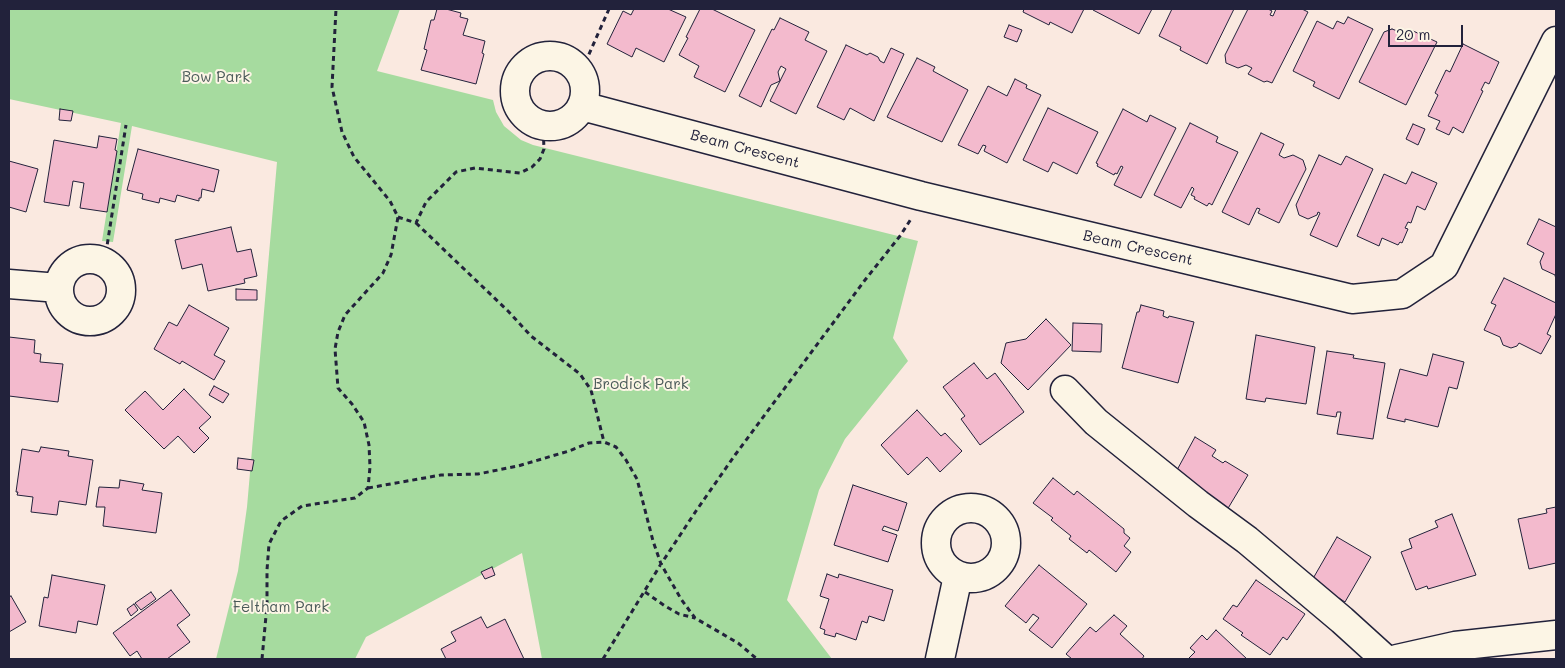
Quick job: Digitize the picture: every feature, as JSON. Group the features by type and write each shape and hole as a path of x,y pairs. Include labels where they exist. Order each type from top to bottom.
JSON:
{"street":[{"name":"Beam Crescent","path":"582,106 921,196 1352,299 1402,294 1444,266 1556,41"},
{"path":"544,56 556,56 567,60 577,67 585,85 585,96 582,106 576,115 566,122 555,126 543,125 532,121 523,113 517,102 515,91 517,79 523,68 544,56"},
{"path":"92,259 101,261 110,266 117,274 121,284 121,295 114,309 102,319 92,322 72,316 62,304 59,288 61,279 66,270 73,264 82,260 92,259"},
{"path":"9,284 59,288"},
{"path":"1065,390 1096,422 1246,540 1342,620 1385,659"},
{"path":"940,659 958,576"},
{"path":"1397,659 1455,646 1556,635"}],"path":[{"path":"336,9 332,87 342,132 354,158 390,201 398,217 392,255 384,273 345,314 338,332 335,349 338,388 364,422 369,445 370,467 368,488"},
{"path":"577,67 586,61 609,9"},
{"path":"101,261 107,246 126,125"},
{"path":"416,223 426,202 456,172 475,168 520,173 532,167 540,159 544,149 543,125"},
{"path":"604,659 661,564 735,455 864,280 900,236 921,196"},
{"path":"398,217 416,223 531,336 580,374 591,390 604,442"},
{"path":"262,659 267,605 269,544 281,521 302,506 355,498 368,488 441,475 478,474 518,466 589,444 604,442 616,447 637,479 661,564 695,618"},
{"path":"645,592 679,614 695,618 738,643 757,659"}],"green space":[{"name":"Brodick Park","path":"9,9 400,9 377,71 493,100 496,112 504,126 521,140 533,145 918,241 893,338 908,361 845,439 819,490 787,600 832,659 542,659 522,553 366,637 355,659 216,659 238,571 247,507 277,162 132,126 113,242 102,241 121,123 9,99"}],"building":[{"path":"437,9 461,13 460,17 468,19 463,35 485,41 482,53 484,54 476,84 421,70 427,50 424,49 431,20 434,20"},
{"path":"634,9 668,9 686,17 664,62 636,48 632,57 607,44 623,11 631,15"},
{"path":"700,9 712,9 755,30 725,92 694,77 699,66 679,55"},
{"path":"1024,9 1084,9 1072,33 1050,22 1049,25 1023,12"},
{"path":"1094,9 1152,9 1139,34"},
{"path":"1172,9 1234,9 1207,64 1180,50 1181,47 1159,36"},
{"path":"1248,9 1268,9 1272,11 1270,15 1273,16 1276,9 1302,9 1308,12 1272,83 1264,82 1248,74 1252,68 1246,65 1238,68 1226,63 1225,55"},
{"path":"1348,17 1373,29 1339,99 1313,86 1315,82 1293,71 1317,21 1333,29 1337,21 1344,24"},
{"path":"780,18 809,32 805,40 827,51 796,114 770,101 780,81 771,85 761,107 739,96 772,29 774,30","holes":["781,66 786,69 780,81 778,72"]},
{"path":"1009,25 1022,30 1017,42 1004,37"},
{"path":"1392,29 1400,32 1402,39 1406,41 1411,30 1437,42 1406,105 1359,82 1384,32"},
{"path":"1463,44 1499,62 1489,84 1485,82 1481,90 1483,91 1463,133 1453,127 1449,135 1436,129 1440,121 1428,116 1438,95 1435,93 1446,70 1450,72"},
{"path":"846,45 867,55 870,53 884,63 891,48 904,54 874,121 850,108 844,120 817,107"},
{"path":"917,58 935,67 933,71 968,90 942,142 887,117"},
{"path":"1015,79 1027,85 1026,88 1041,95 1007,163 984,151 986,146 983,145 978,154 958,145 988,86 1007,96"},
{"path":"1048,108 1098,132 1077,174 1053,162 1048,172 1023,160"},
{"path":"60,109 73,111 71,121 59,120"},
{"path":"1123,109 1147,122 1150,115 1176,128 1141,198 1114,185 1123,167 1121,166 1117,174 1115,173 1114,175 1097,166 1098,164 1096,163"},
{"path":"1190,123 1218,137 1216,142 1238,152 1212,205 1209,203 1207,206 1194,199 1195,197 1191,195 1194,189 1192,187 1181,208 1154,195"},
{"path":"1413,124 1425,129 1418,145 1406,139"},
{"path":"1261,133 1284,144 1279,155 1284,158 1293,155 1303,160 1306,169 1279,223 1258,213 1260,209 1257,208 1249,225 1222,212"},
{"path":"99,136 117,139 115,150 117,151 107,212 80,208 84,183 73,181 69,206 44,202 54,140 97,148"},
{"path":"138,149 219,170 214,192 202,189 199,201 177,195 175,202 160,198 159,203 142,199 143,194 127,190"},
{"path":"1319,155 1341,165 1346,156 1373,169 1337,247 1310,235 1320,213 1318,212 1317,215 1308,219 1299,215 1296,205"},
{"path":"9,161 38,169 26,212 9,207"},
{"path":"1412,172 1437,183 1425,210 1417,206 1411,223 1408,222 1405,228 1408,229 1402,243 1400,242 1398,245 1382,238 1379,246 1357,236 1384,174 1406,184"},
{"path":"1539,219 1556,227 1556,280 1555,275 1542,269 1540,262 1544,253 1527,244"},
{"path":"231,227 237,252 251,249 257,276 244,279 245,283 208,291 202,264 182,269 175,240"},
{"path":"1504,278 1556,303 1556,314 1547,334 1551,336 1541,354 1519,343 1511,348 1503,345 1500,337 1484,330 1496,305 1491,303"},
{"path":"236,289 257,290 257,300 236,300"},
{"path":"189,305 229,328 214,355 225,361 214,380 182,361 180,364 154,349 169,322 177,326"},
{"path":"1141,305 1164,311 1163,316 1168,318 1169,316 1194,322 1178,383 1122,368 1137,312 1139,312"},
{"path":"1046,319 1071,345 1028,390 1001,363 1006,343 1026,339"},
{"path":"1073,323 1102,324 1101,352 1072,351"},
{"path":"1256,335 1315,347 1306,404 1266,398 1265,402 1246,399"},
{"path":"9,337 35,340 34,353 41,354 40,362 63,364 58,402 9,396"},
{"path":"1327,351 1354,355 1353,358 1385,363 1373,439 1337,434 1341,412 1337,412 1336,417 1317,414"},
{"path":"1433,354 1464,362 1457,389 1449,387 1438,427 1405,419 1405,422 1387,418 1400,369 1427,376"},
{"path":"974,363 987,379 995,373 1024,412 980,445 961,419 965,416 943,387"},
{"path":"214,386 229,394 223,403 209,395"},
{"path":"184,389 211,417 199,428 209,438 194,453 178,436 164,449 125,410 145,391 163,410"},
{"path":"917,410 941,436 945,433 962,451 940,472 927,457 908,475 881,445"},
{"path":"1195,437 1216,450 1212,456 1223,463 1225,461 1248,475 1221,520 1171,481"},
{"path":"41,447 69,451 68,456 93,460 86,505 59,501 57,515 31,512 33,497 17,495 22,449 39,452"},
{"path":"238,458 254,460 252,471 237,469"},
{"path":"1053,478 1074,495 1077,491 1124,529 1124,533 1130,538 1124,546 1131,552 1116,572 1089,550 1087,553 1069,539 1071,536 1051,520 1053,518 1033,503"},
{"path":"120,480 144,484 142,490 162,493 156,533 103,526 105,507 96,507 99,487 119,488"},
{"path":"853,485 907,503 898,531 884,526 882,530 897,535 888,562 834,545"},
{"path":"1556,507 1556,563 1529,569 1518,519 1547,513 1546,509"},
{"path":"1452,514 1476,575 1428,589 1427,586 1416,590 1401,552 1412,548 1409,539 1438,527 1435,521"},
{"path":"1337,537 1371,557 1345,602 1339,598 1334,607 1311,582"},
{"path":"1039,565 1087,604 1052,648 1029,630 1039,618 1033,614 1026,623 1005,606"},
{"path":"492,567 495,575 485,579 481,572"},
{"path":"827,574 838,578 839,574 893,590 884,621 869,616 867,623 862,621 856,640 836,633 835,637 824,634 825,630 820,628 829,599 820,596"},
{"path":"52,575 105,585 97,625 78,621 76,633 39,626 44,597 48,598"},
{"path":"1256,580 1305,614 1287,640 1283,637 1270,655 1241,635 1243,633 1223,619 1233,605 1237,607"},
{"path":"171,590 190,615 177,625 190,642 167,659 142,659 137,651 130,656 113,633"},
{"path":"151,592 156,599 141,610 135,603"},
{"path":"11,596 26,622 9,632 9,597"},
{"path":"134,604 138,610 131,616 127,609"},
{"path":"1114,615 1127,626 1120,634 1144,656 1142,659 1072,659 1066,654 1090,627 1096,632"},
{"path":"481,617 487,628 505,619 524,659 446,659 441,649 456,641 451,632"},
{"path":"1216,630 1247,659 1188,659 1195,652 1190,648 1202,635 1207,640"}],"park label":[{"name":"Bow Park","path":"216,77"},
{"name":"Feltham Park","path":"281,607"}]}
